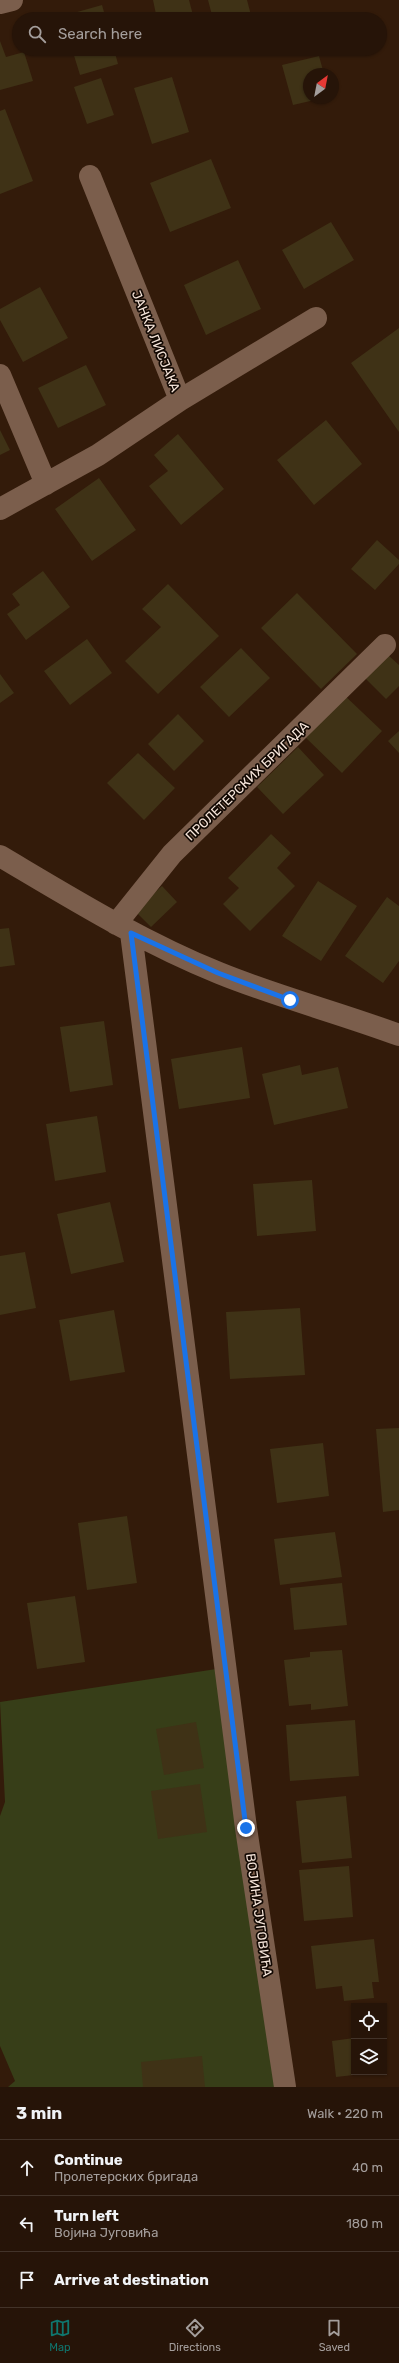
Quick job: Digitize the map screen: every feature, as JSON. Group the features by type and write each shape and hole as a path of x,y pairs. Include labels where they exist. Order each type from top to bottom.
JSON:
{"street":[{"path":"0,3 12,0"},
{"name":"ЈАНКА ЛИСЈАКА","path":"0,509 98,455 180,400 90,176"},
{"path":"180,400 316,318"},
{"path":"0,375 46,484"},
{"name":"ПРОЛЕТЕРСКИХ БРИГАДА","path":"123,928 172,854 385,645"},
{"path":"0,856 123,928 218,973 290,1000 398,1032"},
{"name":"ВОЈИНА ЈУГОВИЋА","path":"123,928 246,1828 285,2087"}],"green space":[{"path":"223,1668 285,2087 8,2087 15,2081 0,2046 0,1816 5,1802 0,1702"}],"building":[{"path":"153,0 189,0 192,12 156,12"},
{"path":"208,0 247,0 250,12 211,12"},
{"path":"102,5 104,12 77,12"},
{"path":"0,41 6,57 12,55 25,56 33,81 0,90"},
{"path":"74,56 116,56 118,64 80,75"},
{"path":"319,56 322,68 303,68 303,103 293,105 282,65"},
{"path":"172,77 189,132 152,144 134,88"},
{"path":"101,78 114,115 87,124 74,87"},
{"path":"5,109 33,181 0,194 0,111"},
{"path":"211,159 231,208 170,232 150,183"},
{"path":"331,222 354,260 304,289 282,250"},
{"path":"238,260 261,309 206,335 184,285"},
{"path":"40,287 68,338 23,362 0,320 0,309"},
{"path":"399,328 399,432 351,363"},
{"path":"86,365 106,405 58,428 38,388"},
{"path":"326,420 362,464 314,505 277,460"},
{"path":"0,430 10,450 0,455"},
{"path":"178,434 224,489 181,525 149,486 168,471 154,455"},
{"path":"99,478 136,530 92,561 55,509"},
{"path":"377,540 399,560 399,564 375,590 351,569"},
{"path":"43,571 70,607 26,640 7,614 20,605 12,594"},
{"path":"168,584 219,636 158,694 125,661 161,627 142,609"},
{"path":"297,593 357,654 321,689 261,628"},
{"path":"87,639 112,673 70,705 44,671"},
{"path":"241,648 270,678 229,717 200,687"},
{"path":"388,655 399,665 399,686 386,699 365,678"},
{"path":"0,674 14,693 0,703"},
{"path":"342,693 382,731 342,773 302,734"},
{"path":"178,714 204,741 174,771 148,744"},
{"path":"399,731 399,753 388,741"},
{"path":"298,747 324,775 283,814 257,787"},
{"path":"138,753 175,788 144,820 107,783"},
{"path":"271,834 291,853 277,868 295,886 250,931 223,904 239,888 228,878"},
{"path":"318,881 357,906 321,961 282,936"},
{"path":"162,886 177,902 151,927 135,911"},
{"path":"387,897 399,906 399,961 383,983 345,956"},
{"path":"9,928 15,965 0,967 0,929"},
{"path":"104,1021 113,1085 70,1092 60,1027"},
{"path":"242,1047 250,1098 179,1109 171,1059"},
{"path":"300,1065 302,1075 338,1067 348,1108 274,1125 262,1074"},
{"path":"97,1116 106,1172 55,1181 46,1124"},
{"path":"312,1180 316,1231 257,1236 253,1184"},
{"path":"110,1202 124,1262 71,1274 57,1214"},
{"path":"25,1252 36,1308 0,1315 0,1256"},
{"path":"300,1308 305,1375 230,1379 226,1312"},
{"path":"114,1310 125,1372 70,1381 59,1320"},
{"path":"399,1428 399,1510 383,1512 376,1429"},
{"path":"323,1443 329,1496 277,1503 270,1449"},
{"path":"127,1516 137,1583 87,1590 78,1523"},
{"path":"335,1532 342,1577 280,1585 274,1539"},
{"path":"342,1583 347,1625 294,1630 290,1588"},
{"path":"75,1596 85,1662 37,1669 27,1603"},
{"path":"342,1650 348,1706 311,1710 311,1704 289,1706 284,1660 310,1657 310,1652"},
{"path":"355,1720 359,1776 290,1781 286,1725"},
{"path":"196,1722 204,1768 164,1775 156,1729"},
{"path":"200,1784 207,1832 158,1839 151,1791"},
{"path":"346,1796 352,1858 302,1863 296,1801"},
{"path":"349,1866 353,1917 304,1921 299,1870"},
{"path":"374,1939 379,1982 372,1982 374,1998 344,2001 342,1986 316,1989 311,1946"},
{"path":"351,2038 351,2075 354,2075 336,2077 332,2041"},
{"path":"202,2056 205,2087 143,2087 141,2062"}],"route":[{"path":"246,1828 131,933 218,973 290,1000"}]}
